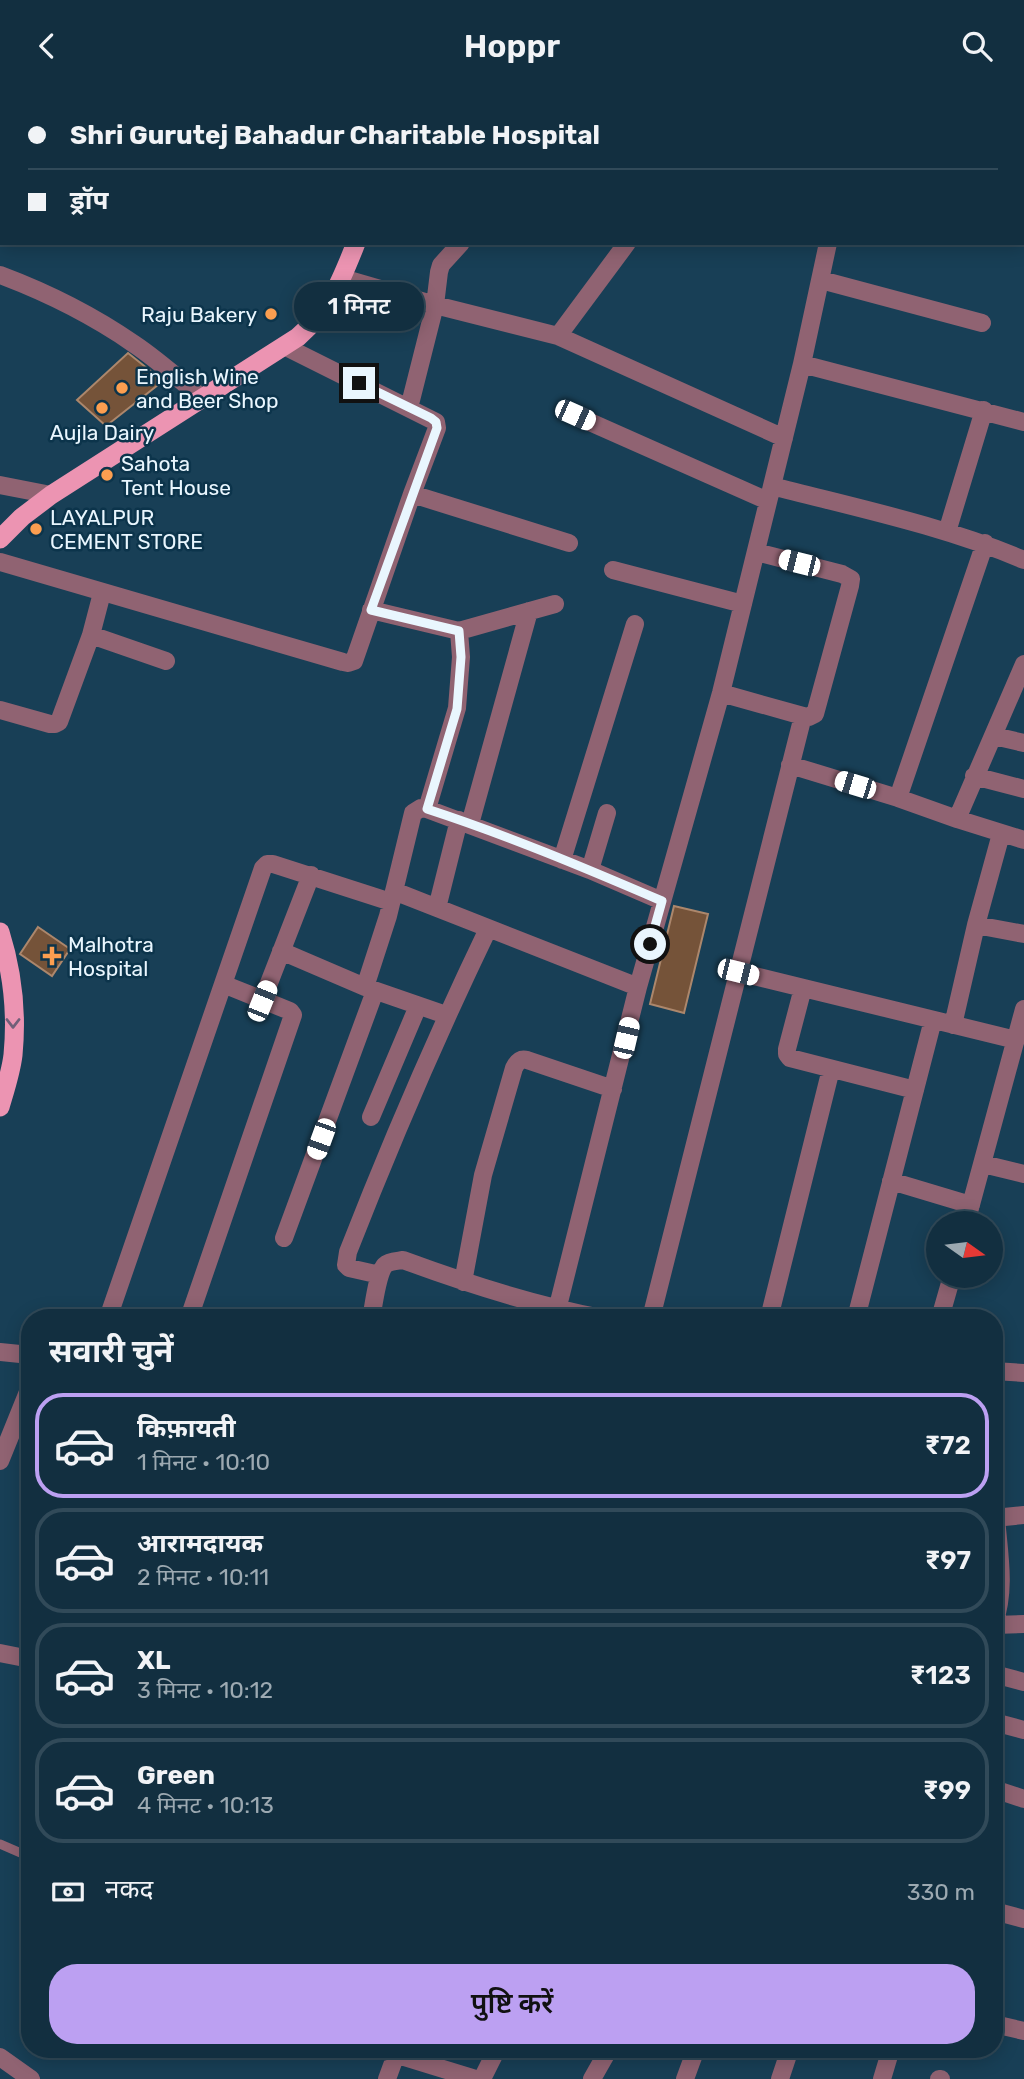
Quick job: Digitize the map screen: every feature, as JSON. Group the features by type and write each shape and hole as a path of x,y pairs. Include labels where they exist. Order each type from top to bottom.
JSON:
{"highway":[{"path":"1,539 22,517 51,495 298,337 324,311 342,278 355,245"},
{"path":"0,932 11,979 13,1018 13,1055 0,1107"}],"street":[{"path":"409,408 435,305 441,265 459,245"},
{"path":"558,336 626,245"},
{"path":"557,1309 638,986 721,693 802,364 828,245"},
{"path":"0,275 68,304 103,324 136,345 202,398"},
{"path":"342,278 558,336 784,437"},
{"path":"821,280 982,323"},
{"path":"0,562 348,663 354,661 437,428 436,422 284,346"},
{"path":"802,364 1024,422"},
{"path":"947,531 984,410"},
{"path":"575,415 770,493 947,531 985,543 1024,560"},
{"path":"0,485 51,495"},
{"path":"412,494 569,543"},
{"path":"898,798 985,543"},
{"path":"721,693 803,716 815,714 851,579 842,574 756,552"},
{"path":"613,570 743,604"},
{"path":"0,710 50,724 59,722 91,635 102,593"},
{"path":"371,610 459,631 555,604"},
{"path":"437,908 529,611"},
{"path":"562,860 635,624"},
{"path":"427,809 457,709 461,657 459,631"},
{"path":"91,635 166,661"},
{"path":"957,819 1024,664"},
{"path":"653,1309 803,716"},
{"path":"994,736 1024,743"},
{"path":"790,765 898,798 1001,834 1024,839"},
{"path":"974,776 1024,789"},
{"path":"285,1238 370,989 413,813 421,808 427,809 465,822 662,901"},
{"path":"590,870 607,813"},
{"path":"953,1025 1001,834"},
{"path":"111,1309 263,868 267,865 437,908 638,986"},
{"path":"262,1001 310,875"},
{"path":"976,925 1024,934"},
{"path":"380,1275 349,1268 346,1265 348,1252 395,1132 488,929"},
{"path":"281,951 370,989 446,1016"},
{"path":"738,972 1016,1040"},
{"path":"192,1309 293,1015 290,1011 223,984"},
{"path":"803,988 787,1054 793,1059 915,1090"},
{"path":"371,1117 418,1006"},
{"path":"969,1211 1024,1009"},
{"path":"858,1309 933,1020"},
{"path":"463,1282 483,1175 518,1061 527,1060 613,1089"},
{"path":"771,1309 831,1069"},
{"path":"983,1164 1024,1174"},
{"path":"891,1181 971,1205"},
{"path":"374,1309 380,1275 386,1265 393,1261 402,1261 544,1309"},
{"path":"943,1309 949,1288"},
{"path":"0,1352 21,1354"},
{"path":"1003,1372 1024,1373"},
{"path":"0,1461 21,1409"},
{"path":"1003,1517 1024,1515"},
{"path":"1003,1624 1024,1624"},
{"path":"0,1653 21,1657"},
{"path":"1003,1676 1024,1682"},
{"path":"1003,1724 1024,1730"},
{"path":"1003,1792 1024,1799"},
{"path":"1003,1913 1024,1919"},
{"path":"1003,2026 1024,2031"},
{"path":"0,2057 32,2079"},
{"path":"387,2079 395,2058"},
{"path":"415,2058 477,2079"},
{"path":"482,2079 492,2058"},
{"path":"592,2079 604,2058"},
{"path":"685,2079 693,2058"},
{"path":"780,2079 787,2058"},
{"path":"882,2079 888,2058"}],"lane":[{"path":"0,1844 21,1853"}],"building":[{"name":"English Wine and Beer Shop","path":"128,353 163,381 106,426 77,400"},
{"path":"674,906 708,914 684,1013 650,1004"},
{"path":"38,927 70,949 52,976 20,954"}],"place":[{"name":"Raju Bakery","path":"271,314"},
{"name":"English Wine and Beer Shop","path":"122,388"},
{"name":"Aujla Dairy","path":"102,408"},
{"name":"Sahota Tent House","path":"107,475"},
{"name":"LAYALPUR CEMENT STORE","path":"36,529"},
{"name":"Malhotra Hospital","path":"52,956"}],"route":[{"path":"359,383 431,418 436,422 437,428 371,610 459,631 461,657 457,709 427,809 590,870 662,901 650,944"}]}
